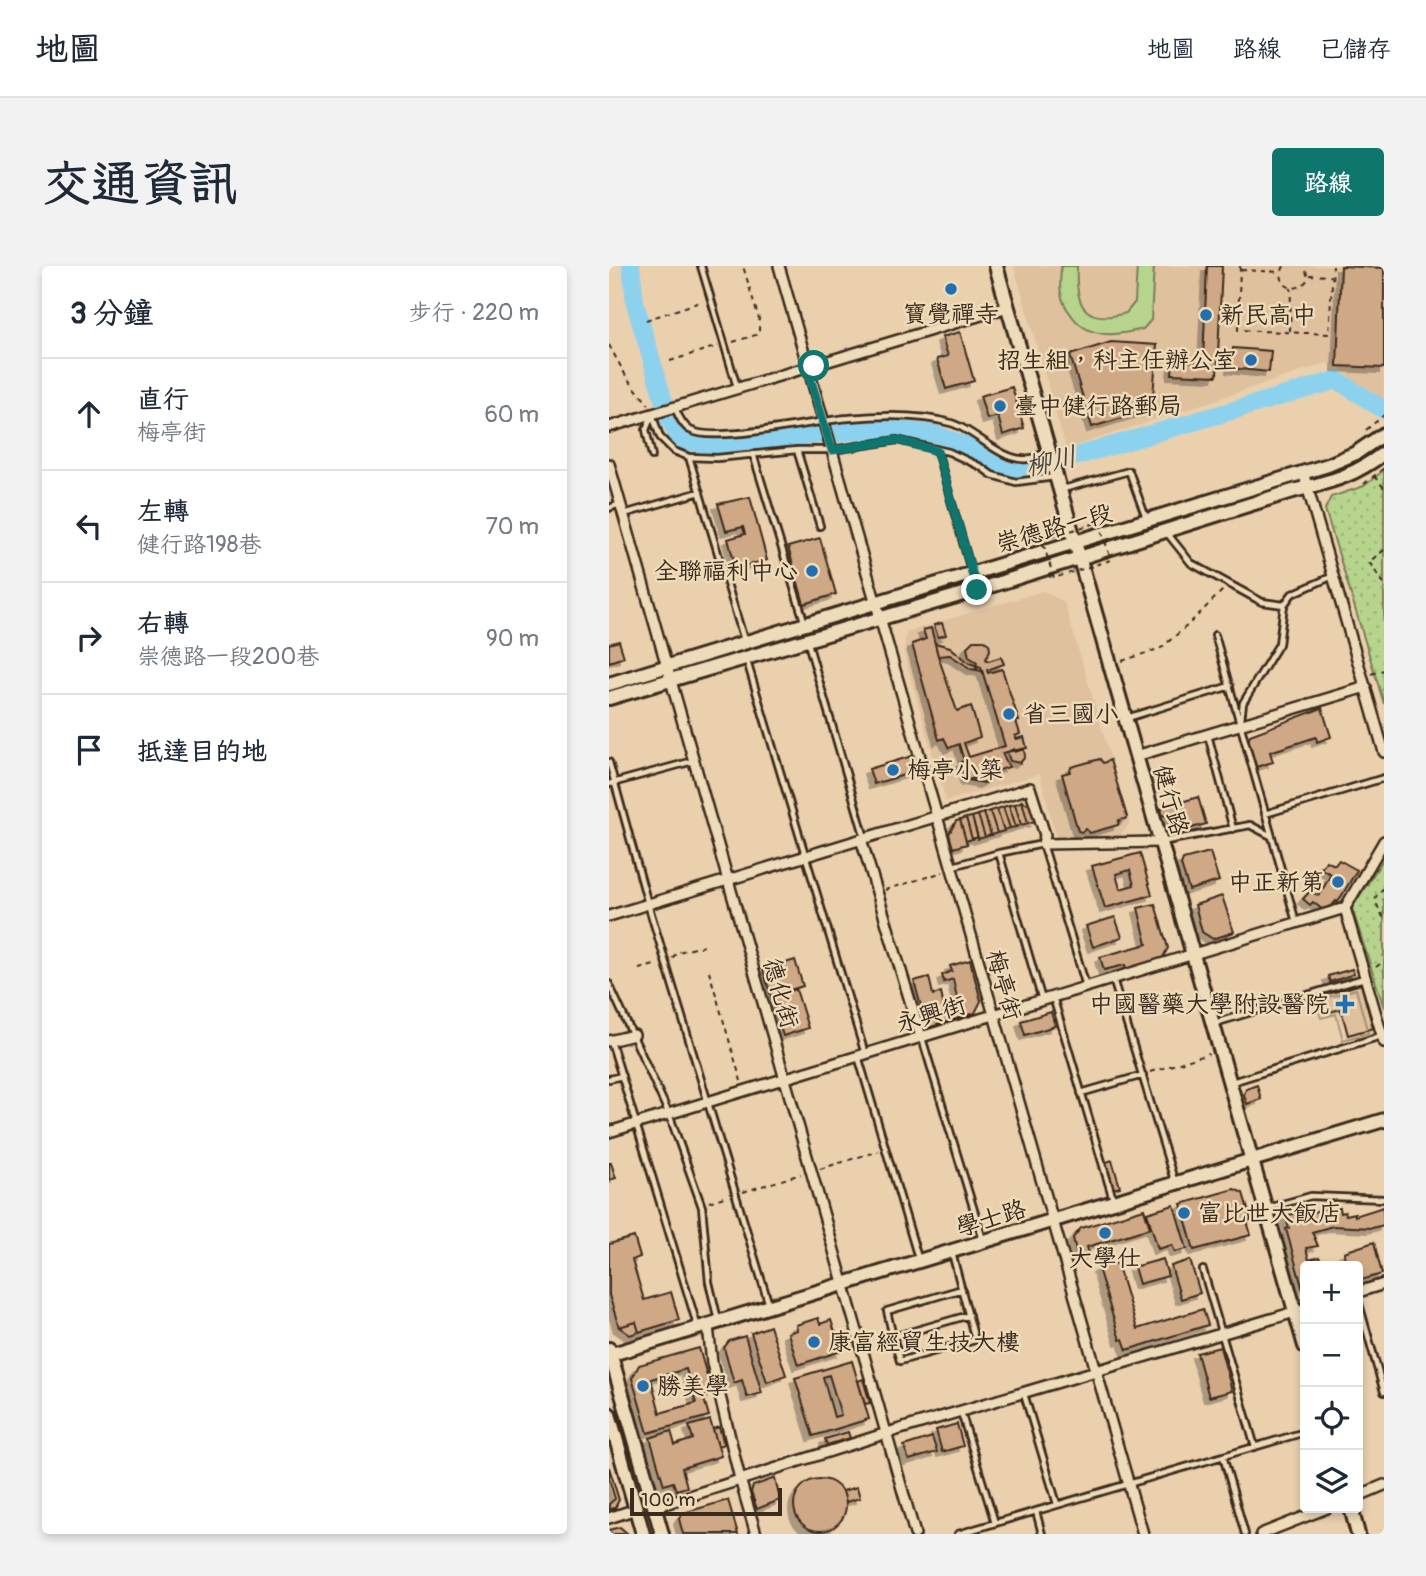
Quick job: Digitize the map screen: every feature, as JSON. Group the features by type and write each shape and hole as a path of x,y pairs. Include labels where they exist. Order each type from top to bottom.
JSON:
{"street":[{"path":"779,266 825,425"},
{"name":"健行路","path":"996,266 1266,1209 1300,1310"},
{"path":"609,427 1008,307"},
{"name":"梅亭街","path":"825,425 1143,1534"},
{"name":"崇德路一段","path":"609,684 1147,522 1347,458 1381,436"},
{"name":"崇德路一段","path":"609,698 977,590 1355,473 1384,453"},
{"name":"德化街","path":"609,464 915,1534"},
{"path":"1303,472 1384,752"},
{"path":"1136,756 1366,687"},
{"path":"609,916 1030,788 1045,835 1043,845 1161,842"},
{"path":"863,839 922,1037"},
{"path":"1383,1039 1345,908 1384,841"},
{"name":"永興街","path":"609,1132 1345,908"},
{"path":"610,1041 634,1035"},
{"name":"學士路","path":"610,1353 845,1285 1384,1120"},
{"path":"1363,1290 1384,1284"},
{"path":"655,1507 887,1433 1300,1310"},
{"path":"708,1326 712,1363 756,1534"},
{"path":"610,1353 662,1534"},
{"path":"609,1414 643,1534"},
{"path":"1363,1494 1384,1485"},
{"path":"609,1518 636,1509"},
{"path":"1261,1534 1314,1513"},
{"path":"1353,1513 1359,1534"}],"lane":[{"path":"701,266 737,388"},
{"path":"674,408 689,429 713,434 825,425 849,418 934,420 953,423 1009,456 1027,459 1049,454"},
{"path":"652,456 646,430 654,414"},
{"path":"654,414 660,437 674,451 689,457 717,458 897,440 949,453 981,467 992,475 1016,482 1055,475"},
{"path":"797,450 820,526"},
{"path":"937,451 977,590"},
{"path":"753,454 805,624"},
{"path":"689,457 745,643"},
{"path":"1059,490 1129,471 1147,522"},
{"path":"609,508 622,509 700,492"},
{"path":"1166,531 1191,563 1262,602 1285,606"},
{"path":"1241,724 1243,703 1279,643 1285,606 1292,594 1333,576"},
{"path":"1215,635 1296,923"},
{"path":"807,639 863,839"},
{"path":"745,657 806,856 886,1149 920,1262"},
{"path":"1126,718 1230,686"},
{"path":"1208,734 1234,829"},
{"path":"612,783 694,761"},
{"path":"609,762 612,783 769,1307"},
{"path":"1265,814 1384,778"},
{"path":"1161,842 1250,825 1271,836"},
{"path":"951,866 1043,845 1087,987"},
{"path":"999,853 1042,1000"},
{"path":"1214,1024 1365,978"},
{"path":"1113,979 1176,1184"},
{"path":"609,984 669,1114 701,1204 709,1282 708,1326"},
{"path":"1052,997 1115,1203"},
{"path":"922,1037 983,1242"},
{"path":"1231,1082 1383,1039"},
{"path":"610,1041 708,1326"},
{"path":"1081,1094 1143,1075"},
{"path":"609,1079 622,1076"},
{"path":"1266,1209 1311,1196 1384,1199"},
{"path":"951,1252 962,1289 975,1340 900,1361 887,1311 962,1289"},
{"path":"1203,1270 1255,1447"},
{"path":"893,1336 969,1315"},
{"path":"1363,1318 1384,1392"},
{"path":"1023,1393 1057,1504"},
{"path":"961,1411 995,1523"},
{"path":"958,1534 1300,1434"},
{"path":"1223,1455 1245,1534"},
{"path":"1035,1511 1042,1534"}],"path":[{"path":"670,361 759,334 759,319 743,266"},
{"path":"1240,266 1238,330 1329,334 1333,266"},
{"path":"1284,266 1281,272 1284,284 1291,288 1303,286 1308,275 1305,266"},
{"path":"1240,270 1281,272"},
{"path":"1308,275 1332,276"},
{"path":"1290,332 1291,288"},
{"path":"646,320 711,299"},
{"path":"609,345 627,377 654,414"},
{"path":"1366,430 1384,415"},
{"path":"1364,484 1384,468"},
{"path":"1374,477 1384,488"},
{"path":"1099,522 1101,528 1111,560 1054,578 1042,540 1099,522"},
{"path":"1100,523 1102,522 1104,527 1101,528"},
{"path":"1042,541 1038,541 1045,547"},
{"path":"1384,550 1369,562 1384,584"},
{"path":"1108,554 1111,555 1110,558"},
{"path":"1052,571 1049,576 1052,581 1053,578"},
{"path":"1110,665 1161,648 1229,583"},
{"path":"1363,676 1384,670"},
{"path":"877,892 946,871 951,866"},
{"path":"1384,888 1377,894 1375,901 1384,919"},
{"path":"1376,967 1384,961"},
{"path":"709,971 744,1091"},
{"path":"1143,1075 1221,1050"},
{"path":"701,1204 886,1149"}],"shaded area":[{"name":"新民高中","path":"1014,266 1384,266 1384,403 1382,405 1337,366 1327,363 1066,449"},
{"name":"省三國小","path":"1043,591 1064,602 1130,823 1119,837 1056,837 1040,774 946,801 904,654 906,632"},
{"name":"中國醫藥大學附設醫院","path":"1362,982 1377,1032 1348,1040 1339,1013 1326,1017 1319,994"}],"green space":[{"path":"1061,266 1077,266 1078,291 1085,309 1091,314 1111,316 1126,313 1135,302 1137,266 1154,266 1151,320 1143,329 1123,333 1103,334 1085,328 1077,322 1063,301 1060,287"},
{"path":"1384,470 1384,704 1325,509 1331,497 1364,486"},
{"path":"1384,858 1384,1008 1352,908"}],"building":[{"path":"1207,266 1222,266 1217,376 1172,374 1173,360 1203,362"},
{"path":"1341,266 1384,268 1384,368 1337,366"},
{"path":"960,332 974,381 946,389 937,359 948,356 942,337"},
{"path":"1111,342 1157,345 1152,409 1092,427 1070,355"},
{"name":"招生組，科主任辦公室","path":"1233,348 1271,351 1269,372 1231,368"},
{"name":"臺中健行路郵局","path":"1012,387 1024,428 1003,435 998,416 987,419 980,396"},
{"path":"750,497 767,560 736,568 728,539 745,534 743,527 726,531 718,504"},
{"name":"全聯福利中心","path":"820,538 836,594 804,604 788,547"},
{"path":"942,623 946,635 938,637 934,625"},
{"path":"931,628 957,711 971,706 980,737 964,743 969,757 1005,746 981,667 976,668 977,662 969,657 967,647 974,640 983,640 989,644 990,650 986,659 988,661 1001,657 1004,664 987,670 988,673 1002,669 1019,721 1016,721 1020,734 1015,736 1016,739 1024,737 1027,748 1002,753 1009,767 966,781 959,744 949,748 944,738 939,740 912,644 926,639 923,630"},
{"path":"619,641 624,657 609,662 609,644"},
{"path":"935,643 950,647 969,663 981,667 982,671 971,669 950,655 938,656"},
{"path":"1322,708 1331,737 1317,742 1316,737 1270,752 1273,762 1256,767 1248,742 1250,735"},
{"path":"1014,749 1015,752 1024,749 1025,757 1020,763 1010,761 1007,752"},
{"name":"梅亭小築","path":"912,756 917,771 874,784 869,769"},
{"path":"1100,759 1103,763 1110,760 1127,817 1119,820 1118,825 1090,833 1086,829 1081,832 1078,831 1062,774 1070,772 1071,767"},
{"path":"998,771 984,783 968,780"},
{"path":"1198,797 1206,824 1188,829 1184,819 1178,822 1163,815 1161,808"},
{"path":"1022,801 1030,805 1035,821 1028,823"},
{"path":"1022,801 1028,823 1021,825 1015,804"},
{"path":"1015,804 1021,825 1016,827 1009,805"},
{"path":"1009,805 1016,827 1010,828 1003,807"},
{"path":"1003,807 1010,828 1004,830 997,809"},
{"path":"997,809 1004,831 997,833 990,811"},
{"path":"990,811 997,833 991,835 984,813"},
{"path":"984,813 991,835 985,837 978,815"},
{"path":"978,815 985,837 978,839 972,817"},
{"path":"972,817 978,837 972,839 966,818"},
{"path":"966,818 972,839 966,841 960,820"},
{"path":"960,820 967,844 953,848 949,834 956,821"},
{"path":"1210,852 1219,881 1189,890 1181,865 1183,859"},
{"path":"1140,853 1152,895 1105,908 1092,866"},
{"name":"中正新第","path":"1339,860 1357,870 1338,902 1328,910 1323,910 1313,902 1310,905 1303,899 1310,891 1319,896 1331,874 1321,869 1326,861 1335,865"},
{"path":"1130,870 1134,885 1120,889 1116,874"},
{"path":"1222,896 1234,932 1213,939 1202,932 1195,905"},
{"path":"1155,904 1168,948 1162,959 1127,970 1125,965 1104,970 1100,957 1147,944 1138,908"},
{"path":"1115,917 1122,937 1093,947 1086,926"},
{"path":"795,960 803,986 771,996 763,970"},
{"path":"970,960 981,1001 975,1013 931,1027 923,1025 914,981 929,977 933,995 941,992 943,1003 957,998 953,979 944,982 942,975 952,971 950,966"},
{"path":"1352,969 1354,974 1330,982 1328,976"},
{"name":"中國醫藥大學附設醫院","path":"1361,984 1373,1028 1348,1035 1341,1009 1326,1013 1321,996"},
{"name":"中國醫藥大學附設醫院","path":"1361,984 1373,1028 1348,1035 1341,1009 1326,1013 1321,996"},
{"path":"796,989 808,1028 783,1036 771,997"},
{"path":"1051,1012 1055,1026 1025,1035 1021,1021"},
{"path":"1257,1085 1261,1099 1247,1104 1244,1095 1246,1089"},
{"path":"1112,1160 1120,1187 1113,1189 1104,1163"},
{"path":"609,1163 616,1178 609,1180"},
{"path":"1234,1189 1243,1193 1251,1220 1247,1221 1251,1235 1194,1250 1181,1204"},
{"path":"1174,1205 1187,1249 1175,1252 1172,1245 1158,1249 1147,1213"},
{"path":"1383,1207 1384,1225 1372,1228 1333,1226 1312,1232 1318,1246 1306,1248 1309,1260 1319,1257 1321,1261 1300,1261 1300,1279 1285,1216 1297,1213 1298,1217 1326,1208 1327,1211 1340,1208 1341,1213 1355,1213 1355,1216"},
{"name":"大學仕","path":"1144,1209 1150,1228 1087,1247 1090,1256 1078,1260 1073,1238 1081,1228"},
{"path":"634,1237 640,1257 632,1260 644,1300 671,1292 679,1320 639,1332 636,1322 619,1327 609,1295 609,1244"},
{"path":"1374,1242 1382,1274 1363,1280 1363,1261 1345,1261 1344,1252"},
{"path":"1163,1259 1168,1276 1139,1284 1134,1267"},
{"path":"1190,1260 1200,1293 1181,1299 1171,1266"},
{"path":"1117,1263 1137,1329 1203,1309 1208,1325 1127,1350 1123,1339 1120,1340 1098,1268"},
{"name":"康富經貿生技大樓","path":"818,1318 820,1324 831,1320 841,1351 798,1365 788,1333 797,1330 796,1325"},
{"path":"636,1322 639,1332 630,1335 619,1327"},
{"path":"770,1326 786,1375 767,1382 751,1333"},
{"path":"745,1336 762,1393 747,1397 742,1380 734,1383 724,1348 729,1341"},
{"path":"1220,1347 1232,1391 1209,1397 1197,1353"},
{"name":"勝美學","path":"699,1348 712,1393 703,1396 709,1416 648,1433 632,1378 639,1365","holes":["686,1369 696,1403 660,1413 651,1379"]},
{"path":"852,1361 869,1419 813,1436 795,1378","holes":["829,1375 841,1415 834,1417 823,1377"]},
{"path":"863,1379 870,1403 865,1404 858,1381"},
{"path":"710,1420 721,1456 682,1468 687,1487 676,1490 673,1482 664,1485 650,1438 671,1431 675,1445 693,1439 689,1426"},
{"path":"957,1424 963,1446 942,1452 936,1430"},
{"path":"719,1427 724,1444 718,1446 713,1429"},
{"path":"848,1432 850,1438 827,1445 825,1439"},
{"path":"932,1437 937,1452 909,1460 904,1446"},
{"path":"609,1467 619,1500 615,1508 609,1509 609,1504 615,1499 609,1479"},
{"path":"775,1478 780,1500 757,1509 751,1492 753,1486"},
{"path":"820,1479 839,1486 846,1505 839,1524 820,1531 801,1524 794,1505 801,1486"},
{"path":"857,1487 860,1498 846,1502 843,1491"},
{"path":"728,1500 738,1534 683,1534 679,1519 683,1513"},
{"path":"620,1527 628,1534 609,1534 609,1530"}],"waterway":[{"name":"柳川","path":"631,266 635,303 669,419 679,438 688,442 719,445 878,429 908,431 936,434 966,446 1002,469 1032,469 1337,380 1384,410"}],"place":[{"name":"寶覺禪寺","path":"951,289"},
{"name":"新民高中","path":"1206,315"},
{"name":"招生組，科主任辦公室","path":"1251,360"},
{"name":"臺中健行路郵局","path":"1000,406"},
{"name":"全聯福利中心","path":"812,571"},
{"name":"省三國小","path":"1009,714"},
{"name":"梅亭小築","path":"893,770"},
{"name":"中正新第","path":"1338,882"},
{"name":"中國醫藥大學附設醫院","path":"1345,1004"},
{"name":"富比世大飯店","path":"1184,1213"},
{"name":"大學仕","path":"1105,1233"},
{"name":"康富經貿生技大樓","path":"814,1342"},
{"name":"勝美學","path":"643,1386"}],"route":[{"path":"814,366 807,368 832,450 897,440 937,451 977,590"}]}
